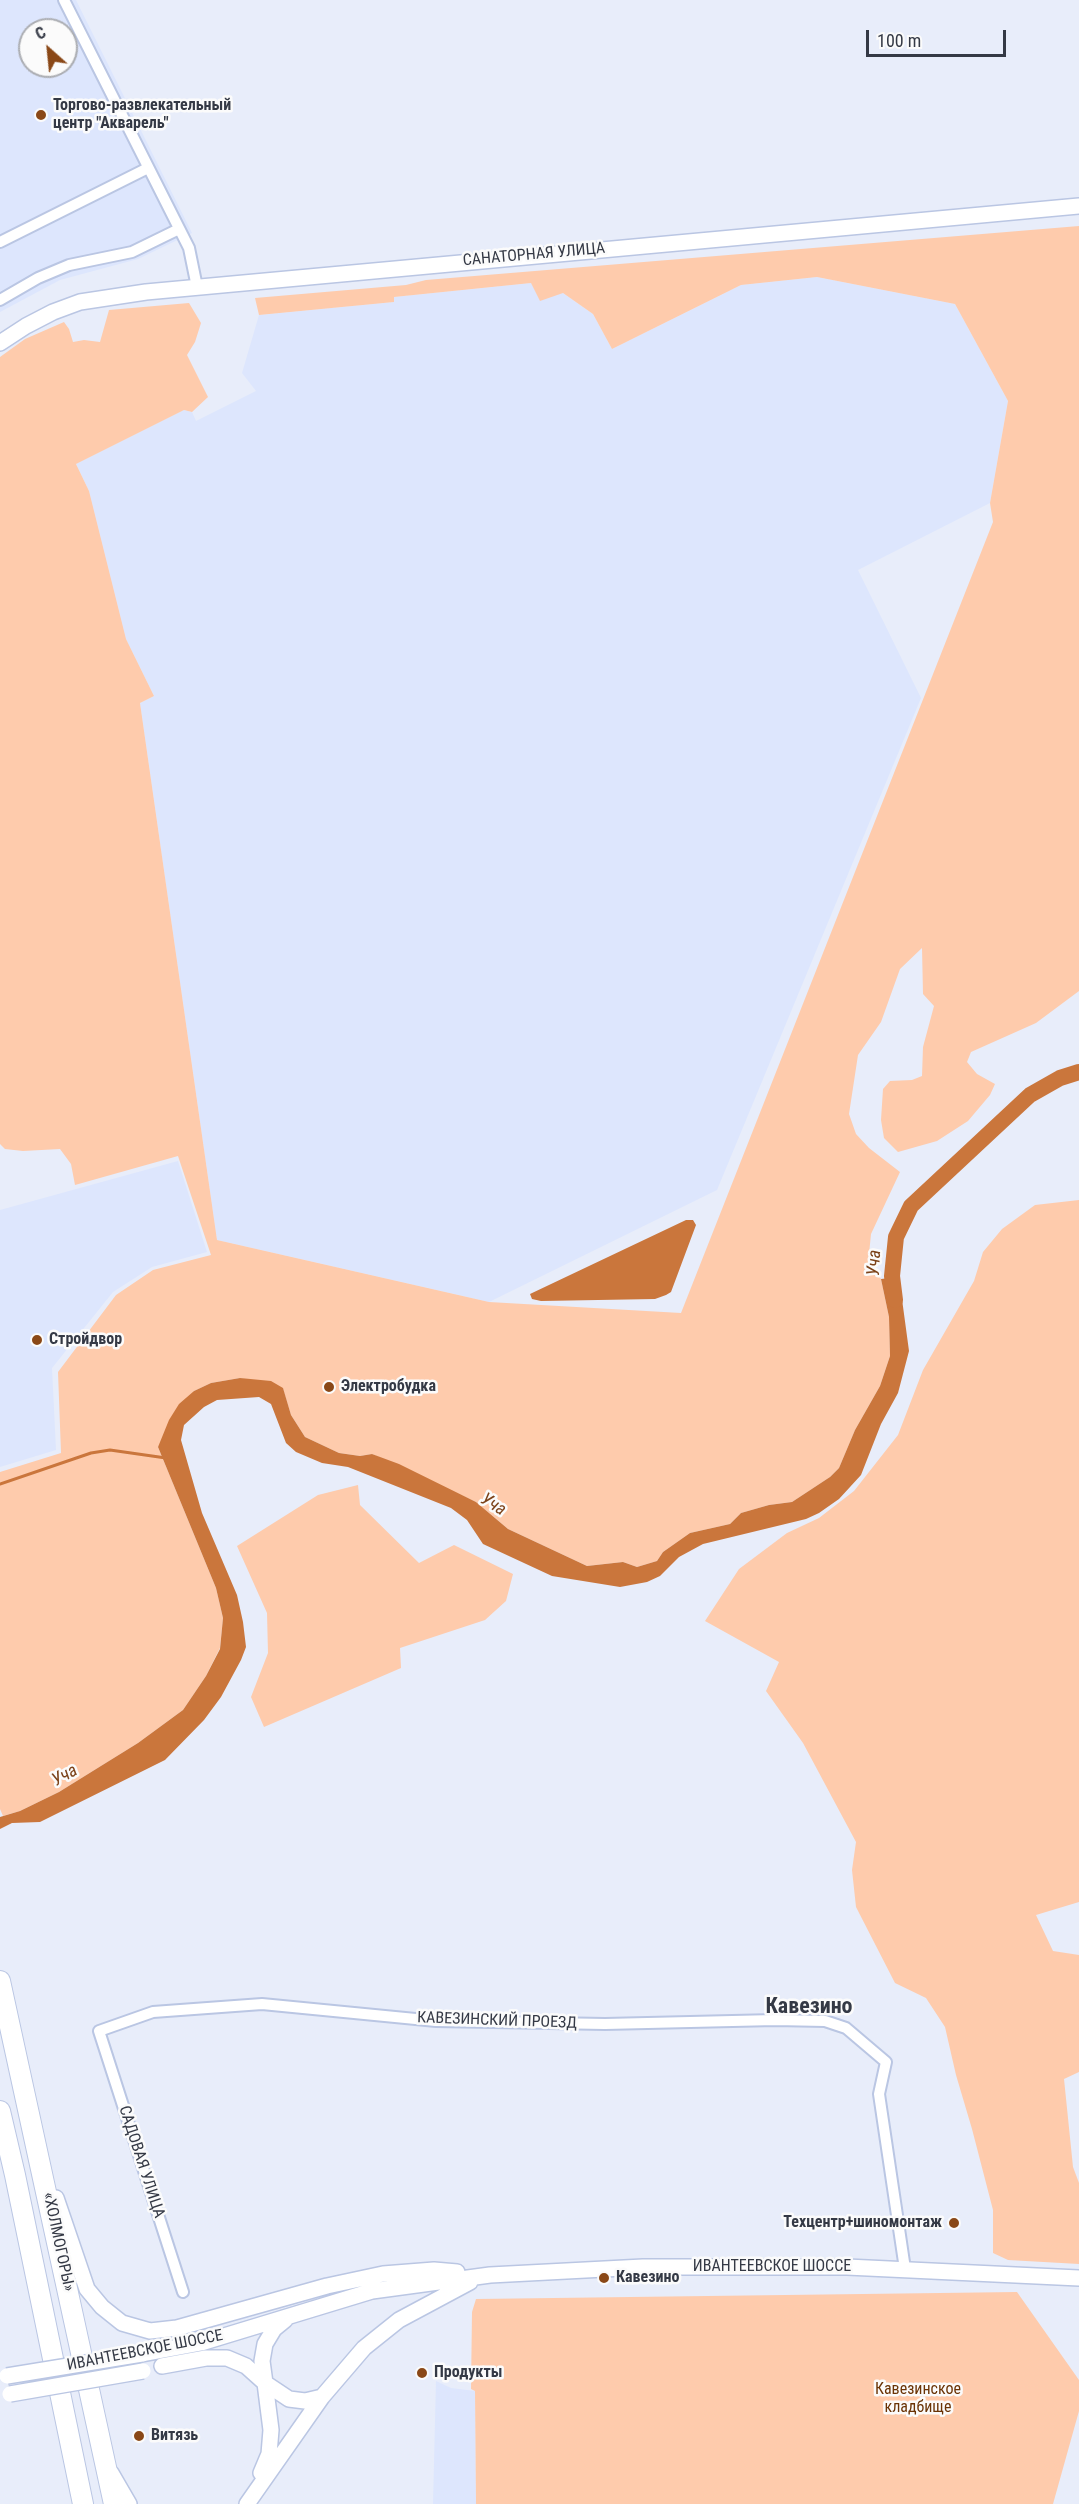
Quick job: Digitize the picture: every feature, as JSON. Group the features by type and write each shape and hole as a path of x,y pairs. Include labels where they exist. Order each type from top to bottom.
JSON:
{"highway":[{"name":"«ХОЛМОГОРЫ»","path":"1,1981 114,2504"},
{"name":"«ХОЛМОГОРЫ»","path":"0,2111 82,2504"}],"main road":[{"name":"САНАТОРНАЯ УЛИЦА","path":"0,343 44,316 80,302 197,287 1079,206"},
{"path":"35,2132 87,2289 102,2307 122,2323 150,2331 177,2328 327,2286 383,2274 434,2270 490,2275"},
{"name":"ИВАНТЕЕВСКОЕ ШОССЕ","path":"4,2376 201,2343 372,2291 490,2275 643,2267 905,2269 1079,2278"},
{"path":"247,2504 322,2397 356,2356 388,2327 447,2292 490,2275"},
{"path":"239,2504 262,2470 269,2454 271,2430 262,2361 265,2344 274,2329 289,2318"},
{"name":"ИВАНТЕЕВСКОЕ ШОССЕ","path":"5,2393 162,2366 226,2344 289,2318"},
{"path":"162,2366 206,2358 227,2358 246,2366 265,2383 290,2399 305,2402 322,2397"},
{"path":"106,2464 129,2504"}],"street":[{"path":"64,0 189,249 197,287"},
{"path":"0,242 148,168"},
{"path":"0,300 38,278 69,266 132,252 179,229"},
{"name":"КАВЕЗИНСКИЙ ПРОЕЗД","path":"99,2031 153,2012 262,2004 436,2021 605,2024 825,2021 846,2028 886,2062 879,2094 905,2269"},
{"name":"САДОВАЯ УЛИЦА","path":"99,2031 183,2292"}],"shaded area":[{"path":"0,0 76,0 192,233 138,259 60,280 0,312"},
{"path":"817,277 955,304 1008,401 990,503 858,570 921,698 717,1190 489,1302 217,1240 140,703 154,696 126,639 89,491 76,464 184,410 192,412 196,421 256,391 242,373 259,315 394,302 394,297 531,283 563,293 593,314 612,349 741,285"},
{"name":"Стройдвор","path":"178,1161 207,1252 152,1267 113,1292 52,1368 56,1450 0,1467 0,1210"},
{"path":"686,1220 693,1220 696,1225 671,1292 666,1295 655,1299 541,1301 532,1299 530,1294"},
{"path":"899,1277 909,1351 898,1393 881,1424 861,1475 839,1499 819,1513 806,1519 703,1544 679,1557 660,1576 647,1582 620,1587 552,1576 483,1544 467,1520 451,1508 348,1467 322,1463 296,1452 286,1443 271,1404 259,1397 217,1400 204,1407 184,1425 181,1440 202,1513 237,1595 246,1647 241,1660 221,1697 204,1720 165,1760 40,1822 12,1823 0,1829 0,1817 20,1811 59,1792 138,1743 183,1710 206,1676 220,1649 223,1618 216,1588 158,1447 169,1420 179,1404 194,1391 211,1383 240,1378 271,1381 283,1388 291,1415 305,1437 339,1453 360,1456 372,1454 399,1464 476,1502 508,1529 587,1566 623,1562 637,1567 657,1561 663,1552 690,1533 730,1524 741,1513 769,1505 792,1502 830,1477 839,1468 855,1430 880,1386 890,1356 889,1317 881,1279"},
{"path":"436,2381 451,2388 475,2391 476,2504 433,2504"}],"green space":[{"path":"1079,226 1079,991 1036,1023 971,1052 967,1062 977,1074 995,1084 990,1095 968,1121 937,1141 898,1152 884,1138 881,1120 883,1089 890,1081 912,1080 922,1076 923,1047 934,1006 923,994 922,948 900,969 881,1022 858,1055 849,1114 856,1134 869,1148 900,1172 871,1234 868,1264 881,1279 889,1317 890,1356 880,1386 855,1430 839,1468 830,1477 792,1502 769,1505 741,1513 730,1524 690,1533 663,1552 657,1561 637,1567 623,1562 587,1566 508,1529 476,1502 372,1454 360,1456 339,1453 305,1437 291,1415 283,1389 240,1378 211,1383 194,1391 158,1447 216,1588 223,1618 220,1648 206,1676 183,1710 138,1743 59,1792 20,1811 3,1816 0,1809 0,1472 61,1453 58,1372 116,1295 153,1270 211,1255 178,1156 75,1185 71,1164 60,1149 23,1151 5,1149 0,1144 0,357 25,339 64,322 73,342 84,340 100,342 109,310 189,303 201,323 195,342 187,355 208,397 192,412 184,410 76,464 89,491 126,639 154,696 140,703 217,1240 489,1302 681,1313 993,522 990,503 1008,401 955,304 817,277 741,285 612,349 593,314 563,293 540,301 531,283 394,297 394,302 259,315 255,298 406,285 426,280"},
{"path":"1079,1200 1079,1902 1036,1915 1053,1951 1079,1955 1079,2072 1064,2079 1073,2167 1079,2183 1079,2264 1008,2260 993,2253 993,2210 945,2027 926,1998 895,1983 856,1907 852,1870 856,1842 803,1743 766,1691 779,1662 705,1621 739,1569 787,1533 819,1518 854,1491 898,1435 923,1370 974,1281 983,1252 1002,1229 1035,1205"},
{"path":"358,1485 360,1505 419,1563 454,1545 513,1574 506,1601 485,1620 400,1648 401,1668 264,1727 251,1697 268,1653 267,1613 237,1546 318,1495"},
{"name":"Кавезинское кладбище","path":"1017,2292 1079,2380 1079,2411 1053,2504 476,2504 475,2391 471,2389 472,2312 476,2299"}],"waterway":[{"name":"Уча","path":"895,1300 892,1276 896,1237 911,1206 1030,1095 1060,1078 1079,1072"},
{"path":"0,1484 91,1453 110,1450 166,1458"}],"place":[{"name":"Торгово-развлекательный центр \"Акварель\"","path":"41,115"},
{"name":"Стройдвор","path":"37,1340"},
{"name":"Электробудка","path":"329,1387"},
{"name":"Техцентр+шиномонтаж","path":"954,2223"},
{"name":"Кавезино","path":"604,2278"},
{"name":"Продукты","path":"422,2373"},
{"name":"Витязь","path":"139,2436"}],"district":[{"name":"Кавезино","path":"809,2007"}]}
